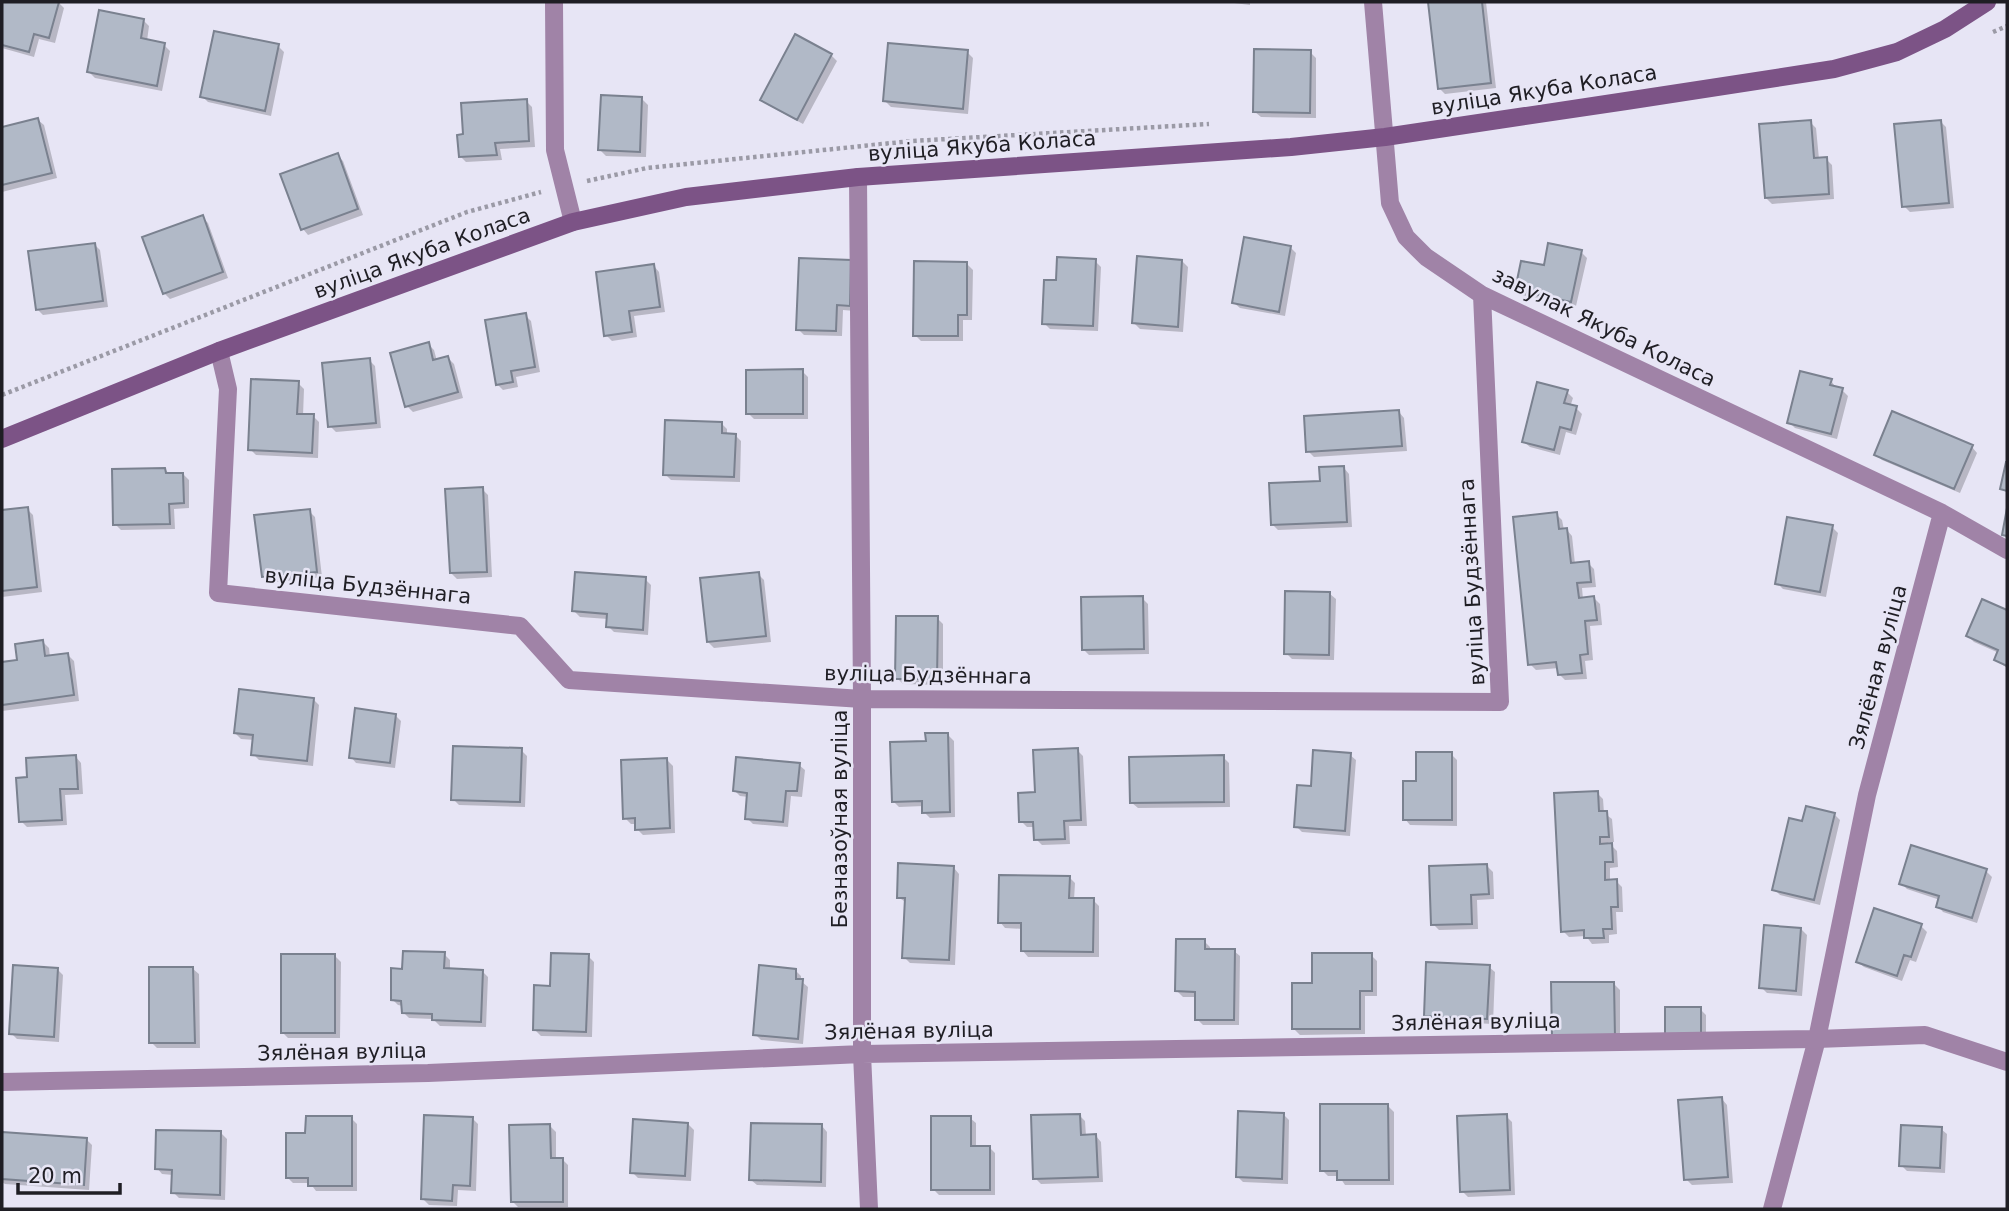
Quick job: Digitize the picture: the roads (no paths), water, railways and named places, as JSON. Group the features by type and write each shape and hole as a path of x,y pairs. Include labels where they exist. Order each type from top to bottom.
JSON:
{"main road":[{"name":"вуліца Якуба Коласа","path":"2,439 219,351 573,222 686,197 858,177 1291,147 1385,137 1834,69 1897,52 1945,29 1978,4"}],"street":[{"path":"554,2 555,150 573,222"},
{"name":"завулак Якуба Коласа","path":"1373,2 1390,203 1405,237 1426,257 1482,295 1942,513 2007,550"},
{"name":"Безназоўная вуліца","path":"858,177 862,1054 869,1209"},
{"name":"вуліца Будзённага","path":"219,351 228,389 219,593 520,626 569,680 862,699 1500,702 1482,295"},
{"name":"Зялёная вуліца","path":"1817,1039 1867,795 1942,513"},
{"name":"Зялёная вуліца","path":"2,1082 429,1073 862,1054 1925,1035 2007,1062"},
{"path":"1772,1209 1817,1039"}]}
